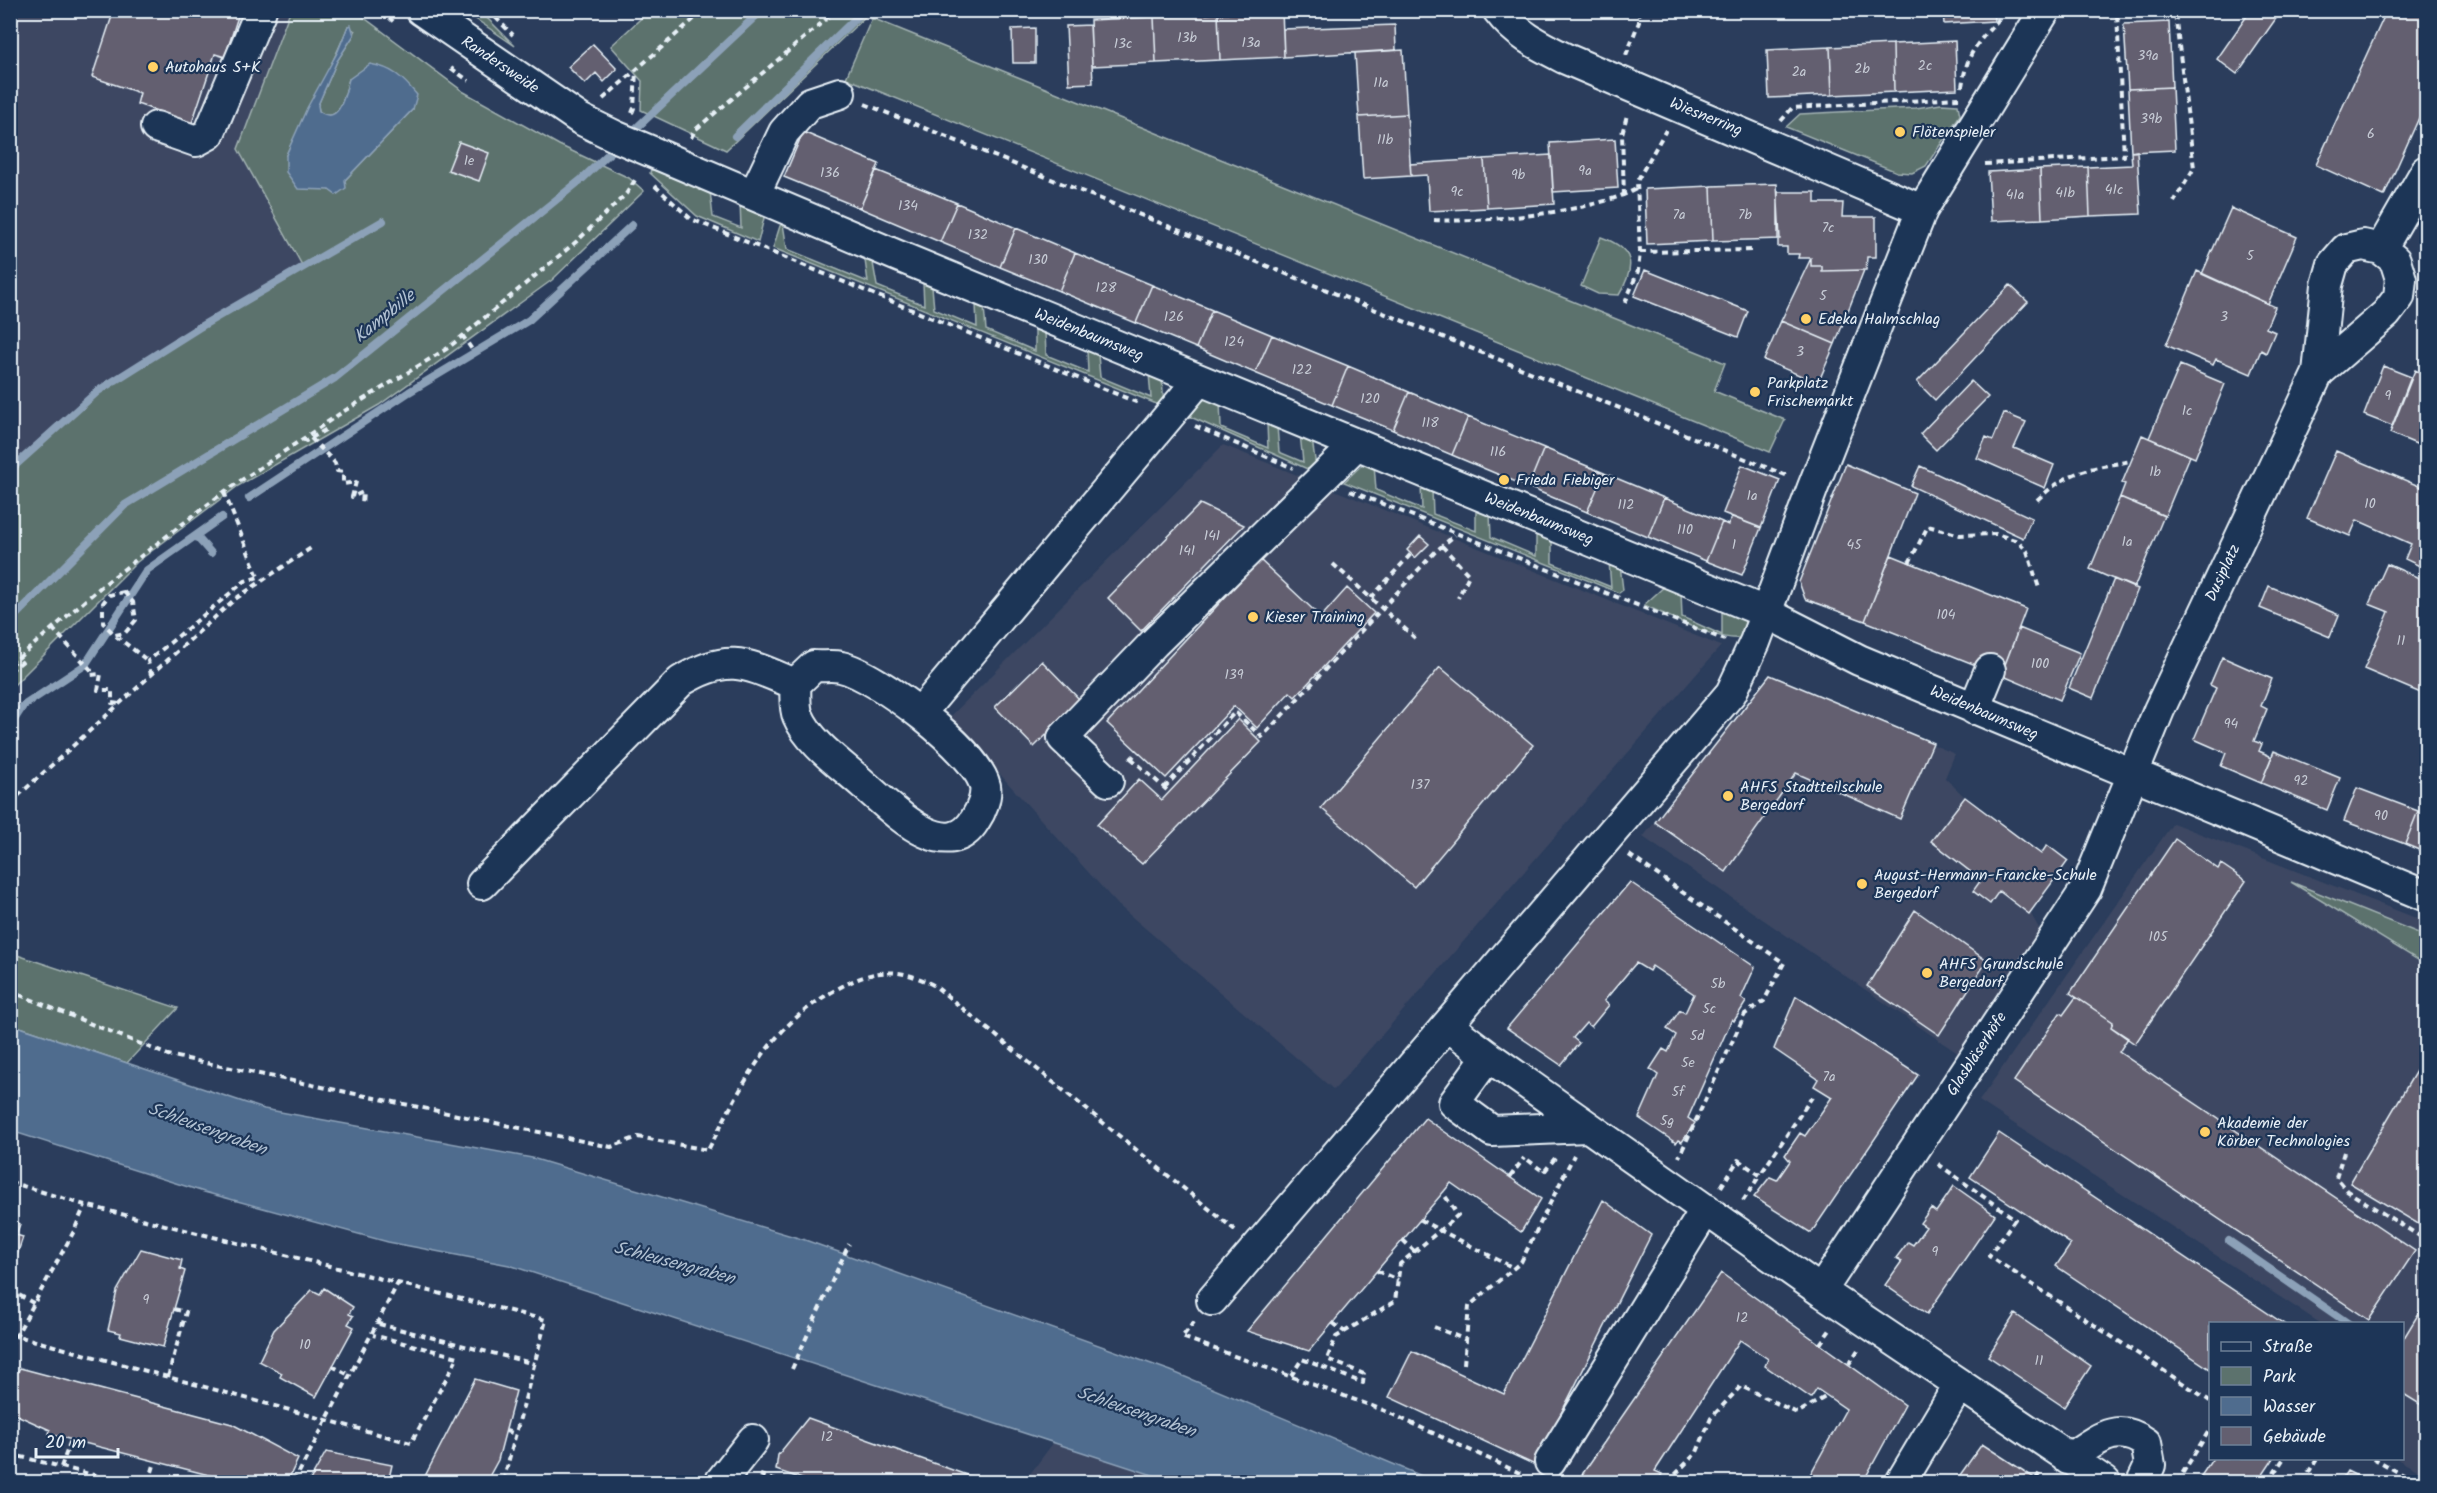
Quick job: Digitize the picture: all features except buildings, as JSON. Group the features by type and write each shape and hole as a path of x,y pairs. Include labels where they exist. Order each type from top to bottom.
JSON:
{"street":[{"path":"156,127 196,141 208,134 261,10"},
{"name":"Randersweide","path":"421,10 580,119 617,137"},
{"name":"Wiesnerring","path":"1498,10 1511,27 1534,43 1922,210"},
{"path":"1212,1300 1731,693 1755,642 1813,486 1922,210 2044,13"},
{"path":"754,195 784,132 810,103 840,93"},
{"name":"Weidenbaumsweg","path":"617,137 1199,380 1765,612 1859,660 2131,775 2427,896"},
{"path":"2381,249 2427,171"},
{"name":"Dusiplatz","path":"2131,775 2319,374 2326,285 2333,264 2346,249 2363,246 2381,249 2395,260 2402,279 2399,297 2386,314 2319,374"},
{"path":"921,712 1199,380"},
{"path":"1108,781 1063,738 1154,643 1357,444"},
{"path":"482,884 681,681 704,668 726,662 756,668 795,684"},
{"path":"814,666 842,667 921,712 979,771 986,788 983,806 974,823 957,836 935,836 912,828 813,739 797,714 795,684 814,666"},
{"path":"1974,709 1990,670"},
{"name":"Glasbläserhöfe","path":"1821,1291 2086,889 2131,775"},
{"path":"1446,1025 1821,1291 2068,1460 2105,1482"},
{"path":"1488,1056 1454,1103 1492,1131 1587,1127"},
{"path":"1539,1469 1706,1209"},
{"path":"1900,1482 1959,1385"},
{"path":"2068,1460 2110,1433 2134,1434 2146,1443 2150,1464 2142,1482"},
{"path":"720,1482 753,1440"}],"path":[{"path":"580,119 704,10"},
{"path":"680,164 686,145 695,130 837,10"},
{"path":"1624,196 1622,134 1625,84 1639,22 1639,10"},
{"path":"1957,98 1962,92 1967,60 1980,40 2007,10"},
{"path":"2044,13 2065,17 2169,11 2175,13 2194,168 2174,202"},
{"path":"1949,165 2124,156 2117,14"},
{"path":"617,137 634,108 636,70"},
{"path":"840,93 1813,486"},
{"path":"1764,141 1792,108 1957,98 1986,105"},
{"path":"1624,303 1638,271 1640,252 1637,181 1679,106"},
{"path":"648,179 691,219 1162,424 1321,479 1455,535 1719,639 1755,642"},
{"path":"302,440 311,438 448,348 577,241 626,194 636,180"},
{"path":"1434,220 1520,216 1624,196 1638,188"},
{"path":"1640,252 1754,250"},
{"path":"462,335 473,351"},
{"path":"17,667 12,664 102,586 224,492 302,440 323,429"},
{"path":"311,438 335,463 337,471 343,472 343,484 356,482 351,497 363,492 363,504"},
{"path":"2037,500 2058,481 2078,470 2131,461"},
{"path":"224,492 260,580"},
{"path":"1909,563 1928,526 1960,535 1996,534 2018,541 2026,551 2039,588"},
{"path":"1164,788 1235,712 1262,737 1442,546 1455,535"},
{"path":"10,803 235,599 260,580 314,546"},
{"path":"1442,546 1469,575 1458,598"},
{"path":"1371,598 1411,554"},
{"path":"1332,564 1415,638"},
{"path":"148,661 245,581 260,580"},
{"path":"102,586 109,595"},
{"path":"115,635 125,633 136,620 133,602 124,592 109,595 103,603 104,623 115,635 148,661 151,675"},
{"path":"52,627 91,670 90,675 101,674 98,690 112,690 112,703 120,704"},
{"path":"10,671 23,661"},
{"path":"1131,758 1169,792"},
{"path":"1606,839 1784,963 1764,1001 1745,1014 1690,1134"},
{"path":"10,991 168,1055 611,1147 638,1137 708,1150 749,1073 776,1036 800,1013 851,981 877,972 912,974 935,986 1256,1247"},
{"path":"1706,1209 1738,1160 1760,1175 1812,1097"},
{"path":"1464,1364 1469,1306 1521,1262 1587,1127"},
{"path":"2344,1152 2336,1178 2347,1191 2427,1240"},
{"path":"1510,1177 1525,1157"},
{"path":"1940,1165 2015,1219 1989,1256 2209,1400"},
{"path":"10,1182 85,1205 546,1320 503,1482"},
{"path":"1291,1376 1302,1359 1363,1383 1364,1374 1327,1359 1336,1337 1395,1301 1400,1264 1458,1215 1443,1193"},
{"path":"10,1347 74,1231 85,1205"},
{"path":"1419,1220 1514,1268"},
{"path":"1403,1240 1415,1252"},
{"path":"792,1369 849,1244"},
{"path":"1377,1271 1398,1280"},
{"path":"294,1482 379,1324 398,1283"},
{"path":"10,1290 35,1304"},
{"path":"168,1377 186,1312 174,1309"},
{"path":"1333,1323 1345,1332"},
{"path":"379,1324 535,1364"},
{"path":"1434,1327 1466,1340"},
{"path":"10,1334 411,1443 458,1357 373,1335"},
{"path":"1182,1336 1539,1469"},
{"path":"332,1366 351,1376"},
{"path":"1668,1482 1697,1452 1711,1418 1741,1386 1797,1413 1827,1396"},
{"path":"506,1431 516,1434"},
{"path":"2177,1482 2209,1432"},
{"path":"61,1467 71,1440"},
{"path":"10,1454 121,1482"},
{"path":"2268,1482 2283,1460"},
{"path":"2303,1482 2316,1460"},
{"path":"2377,1460 2416,1482"},
{"path":"149,1482 155,1462"}],"shaded area":[{"path":"11,11 290,11 238,149 303,267 198,328 98,391 11,470"},
{"path":"1223,445 1721,646 1334,1090 1118,905 949,718"},
{"name":"August-Hermann-Francke-Schule Bergedorf","path":"1770,675 1955,754 1945,778 1965,797 2040,930 1959,1054 1643,837"},
{"path":"2173,823 2426,922 2426,1475 2399,1460 2404,1460 2404,1322 2318,1322 1979,1101"},
{"path":"1053,1443 1174,1482 1024,1482"}],"green space":[{"path":"650,10 871,11 726,150 641,110 642,81 611,46"},
{"path":"290,11 355,11 464,92 559,145 629,178 644,191 552,280 379,405 238,486 137,562 11,688 10,470 98,391 198,328 303,267 238,149","holes":["348,26 355,31 337,61 318,105 319,111 326,115 337,112 349,79 413,109 345,180 286,155"]},
{"path":"464,11 480,11 515,46"},
{"path":"872,18 1725,363 1714,391 1785,420 1770,452 846,78"},
{"path":"1941,104 1958,105 1960,115 1926,166 1912,173 1897,172 1786,127 1800,114 1916,108"},
{"path":"651,169 710,191 713,217 741,228 740,202 762,212 764,218 758,242 697,216 650,173"},
{"path":"783,224 787,249 868,282 865,260 873,263 877,286 924,305 923,283 932,287 934,309 977,327 976,304 984,307 986,330 1035,351 1035,328 1045,332 1046,355 1088,372 1087,349 1098,355 1100,377 1151,398 1149,373 1162,379 1164,407 773,248 780,226"},
{"path":"1601,237 1621,247 1629,260 1628,275 1619,295 1598,294 1581,286"},
{"path":"1209,396 1220,400 1221,428 1268,448 1267,423 1277,426 1279,452 1303,462 1300,434 1312,439 1316,467 1312,471 1184,414"},
{"path":"1366,461 1374,464 1376,490 1422,509 1421,486 1432,490 1433,514 1476,531 1476,508 1490,514 1491,537 1536,556 1536,533 1552,539 1552,563 1611,587 1609,561 1620,565 1623,590 1619,593 1344,482"},
{"path":"1666,585 1681,591 1682,617 1722,635 1722,608 1746,618 1749,635 1740,638 1713,634 1644,605"},
{"path":"2291,882 2426,936 2426,965"},
{"path":"11,953 178,1008 127,1063 11,1024"}],"water":[{"path":"351,25 354,35 337,61 318,105 319,111 326,115 337,112 349,79 370,64 397,74 407,83 417,95 413,109 345,180 346,188 336,195 329,190 298,189 286,172 286,155 307,108 338,51 348,26"},
{"name":"Schleusengraben","path":"11,1024 264,1109 532,1158 805,1240 1171,1371 1436,1482 1174,1482 509,1265 388,1242 204,1192 11,1131"}],"waterway":[{"name":"Kampbille","path":"629,135 762,10"},
{"path":"735,136 864,10"},
{"name":"Kampbille","path":"10,621 125,505 335,378 582,179 619,144"},
{"path":"10,470 98,391 198,328 383,221"},
{"path":"249,498 409,392 529,320 632,225"},
{"path":"10,726 23,706 85,665 147,570 222,517"},
{"path":"196,536 211,553"},
{"path":"2229,1241 2346,1322"}],"place":[{"name":"Autohaus S+K","path":"153,67"},
{"name":"Flötenspieler","path":"1900,132"},
{"name":"Edeka Halmschlag","path":"1806,319"},
{"name":"Parkplatz Frischemarkt","path":"1755,392"},
{"name":"Frieda Fiebiger","path":"1504,480"},
{"name":"Kieser Training","path":"1253,617"},
{"name":"AHFS Stadtteilschule Bergedorf","path":"1728,796"},
{"name":"August-Hermann-Francke-Schule Bergedorf","path":"1862,884"},
{"name":"AHFS Grundschule Bergedorf","path":"1927,973"},
{"name":"Akademie der Körber Technologies","path":"2205,1132"}]}
